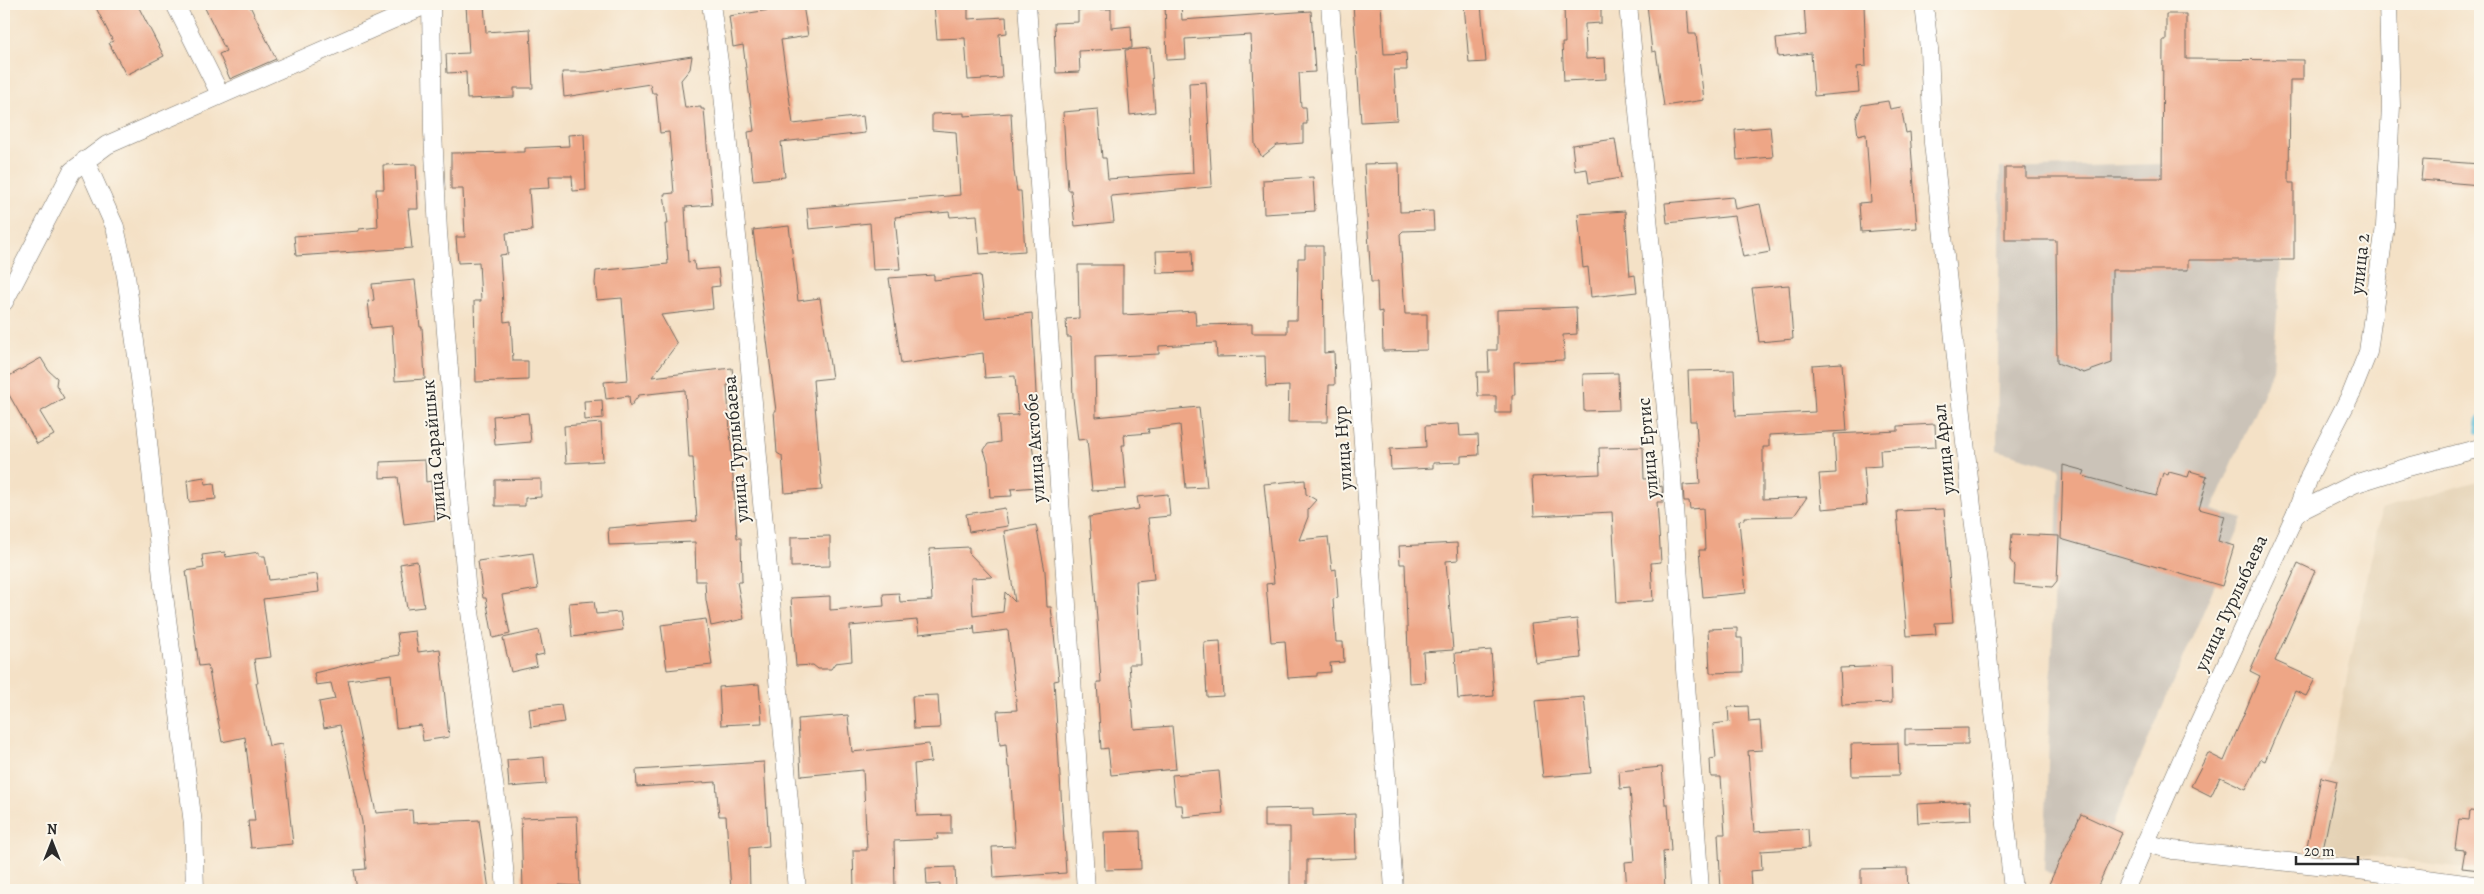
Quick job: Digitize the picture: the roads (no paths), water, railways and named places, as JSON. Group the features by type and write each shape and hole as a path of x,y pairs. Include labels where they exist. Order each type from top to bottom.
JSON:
{"street":[{"path":"174,4 220,94"},
{"path":"4,302 72,172 107,145 429,4"},
{"name":"улица Сарайшык","path":"429,4 438,232 466,583 501,833 506,890"},
{"name":"улица Турлыбаева","path":"710,4 722,84 748,339 796,890"},
{"name":"улица Актобе","path":"1027,4 1086,890"},
{"name":"улица Нур","path":"1330,4 1354,308 1394,890"},
{"name":"улица Ертис","path":"1628,4 1669,444 1700,890"},
{"name":"улица Арал","path":"1924,4 1929,48 1933,143 2013,890"},
{"name":"улица 2","path":"2296,513 2311,472 2352,392 2368,352 2376,310 2385,226 2391,106 2388,4"},
{"path":"86,160 115,226 126,276 146,422 163,587 193,824 195,890"},
{"path":"2296,513 2354,484 2408,467 2480,448"},
{"name":"улица Турлыбаева","path":"2125,890 2145,842 2296,513"},
{"path":"2145,842 2173,850 2336,867 2480,886"}],"waterway":[{"path":"2478,431 2480,418"}]}
